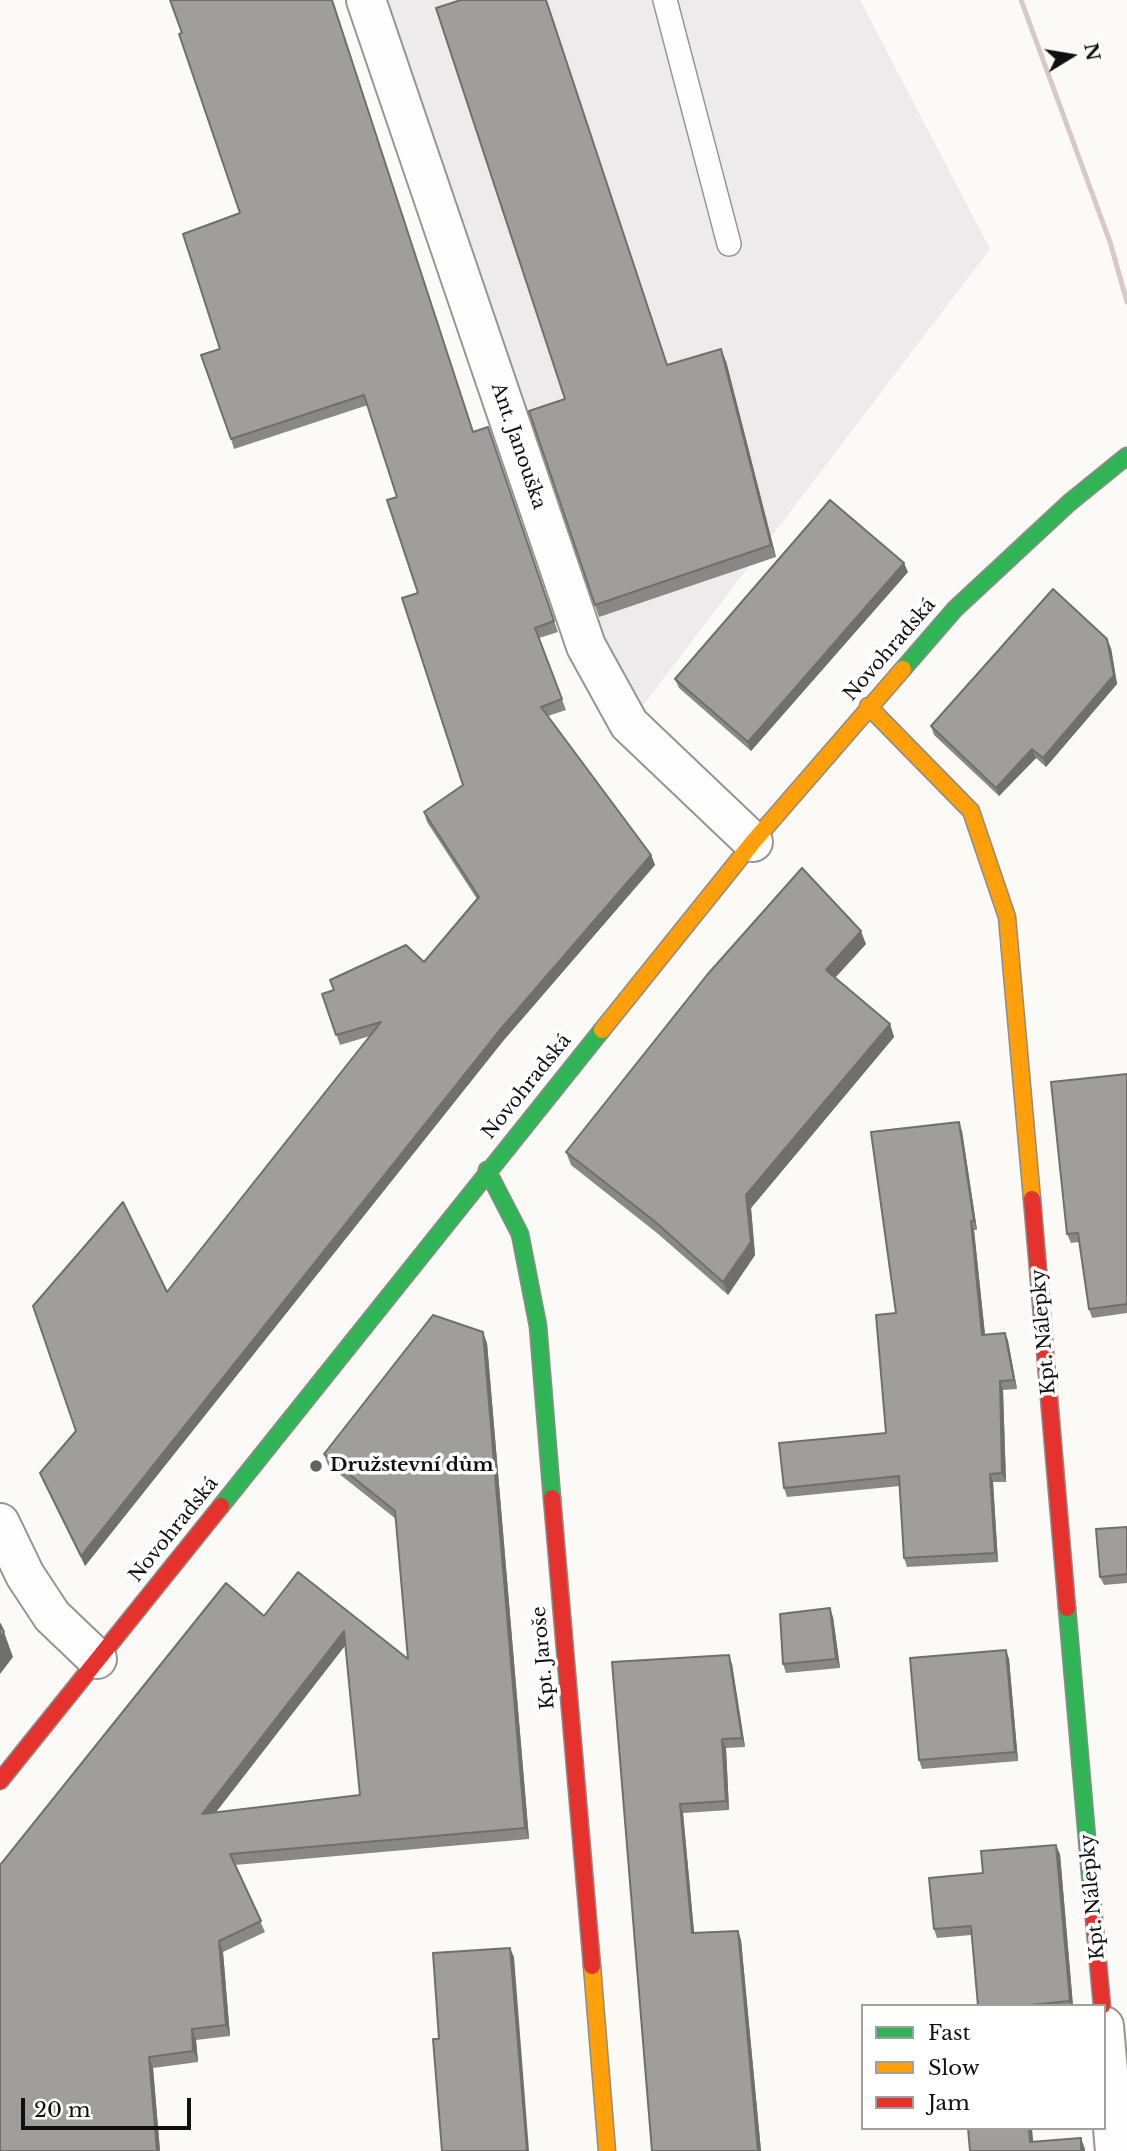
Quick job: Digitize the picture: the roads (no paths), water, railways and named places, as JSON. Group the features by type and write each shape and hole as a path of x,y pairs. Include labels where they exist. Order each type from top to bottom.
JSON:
{"street":[{"name":"Ant. Janouška","path":"366,0 586,646 629,724 753,842"},
{"name":"Novohradská","path":"0,1781 487,1170 753,842 868,706 955,609 1069,503 1127,456"},
{"name":"Kpt. Nálepky","path":"868,706 971,811 1007,917 1102,2004"},
{"name":"Kpt. Jaroše","path":"487,1170 520,1234 538,1326 607,2151"},
{"path":"0,1523 25,1575 52,1615 97,1659"},
{"path":"1106,2049 1115,2151"}],"lane":[{"path":"665,0 729,244"}],"railway":[{"path":"1021,0 1110,242 1127,302"}],"place":[{"name":"Družstevní dům","path":"316,1466"}]}
